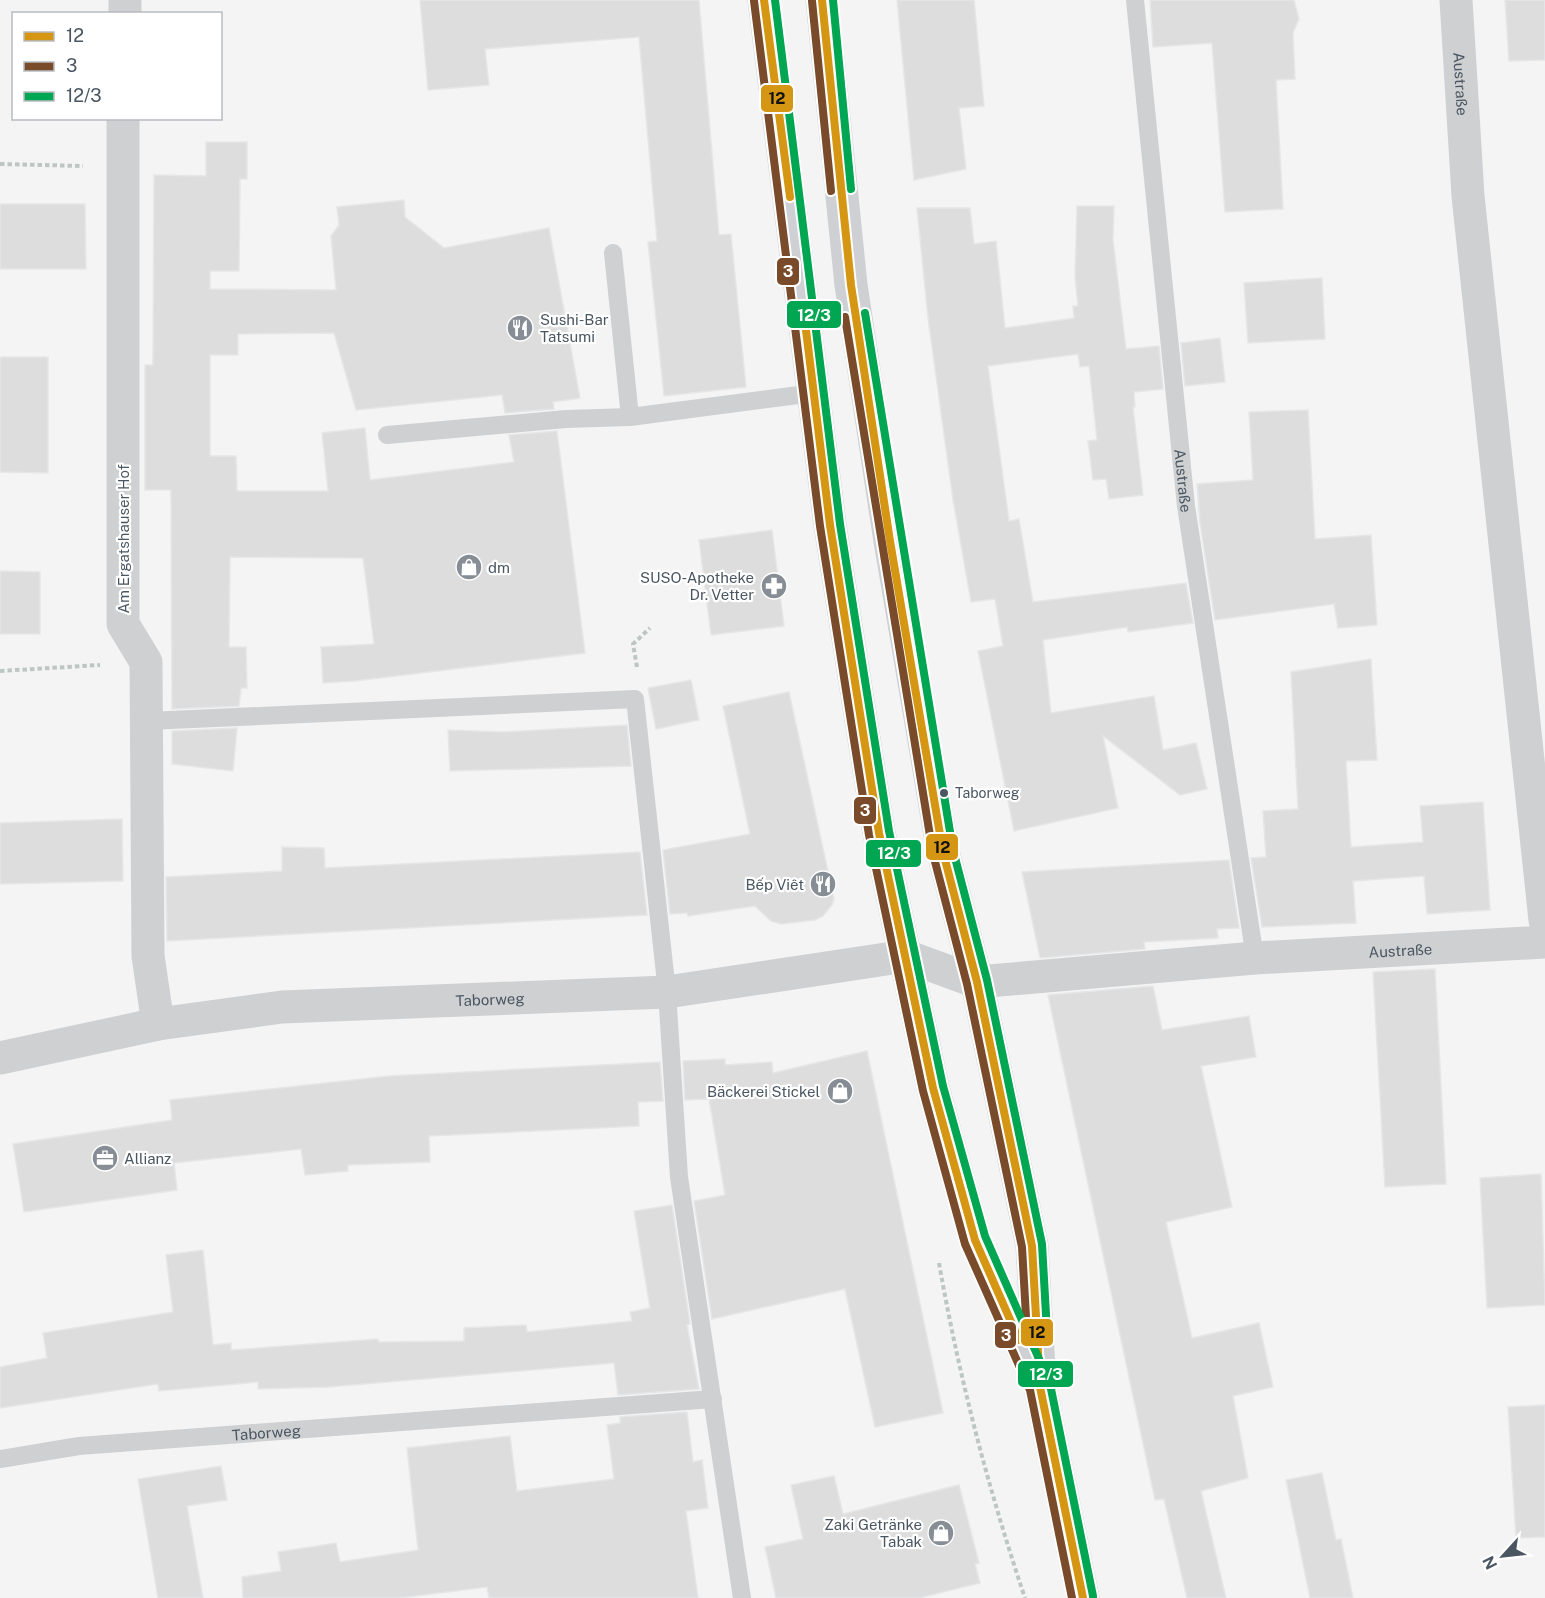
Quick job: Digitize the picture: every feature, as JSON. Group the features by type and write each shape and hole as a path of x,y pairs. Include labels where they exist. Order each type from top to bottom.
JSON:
{"main road":[{"path":"765,0 830,525 879,832 933,1088 975,1240 1040,1387"},
{"path":"822,0 851,285 890,541 943,852 976,982 1032,1246 1040,1387 1083,1598"}],"street":[{"name":"Austraße","path":"1456,0 1468,196 1545,920"},
{"name":"Am Ergatshauser Hof","path":"123,120 123,624 146,662 148,956 158,1024"},
{"name":"Austraße","path":"976,982 1256,958 1545,942"},
{"name":"Taborweg","path":"0,1058 158,1024 282,1006 668,992 906,956 976,982"}],"lane":[{"name":"Austraße","path":"1135,0 1185,506 1256,958"},
{"path":"613,253 630,417"},
{"path":"387,435 566,419 630,417 814,393"},
{"path":"148,721 635,699 668,992 679,1177 742,1598"},
{"name":"Taborweg","path":"0,1459 91,1445 713,1399"}],"path":[{"path":"0,164 123,167"},
{"path":"635,699 640,683 633,644 650,628"},
{"path":"0,671 146,662"},
{"path":"937,1255 951,1336 990,1491 1025,1598"}],"building":[{"path":"420,0 699,0 719,235 731,234 746,387 664,396 648,242 657,241 639,37 485,49 489,85 428,90"},
{"path":"897,0 974,0 984,106 959,108 966,169 914,180"},
{"path":"1150,0 1294,0 1299,19 1293,33 1295,79 1276,80 1283,209 1225,212 1212,43 1153,47"},
{"path":"1505,0 1545,0 1545,60 1509,61"},
{"path":"206,142 247,142 247,179 240,179 239,271 210,271 210,289 336,290 331,236 339,225 337,207 404,200 405,217 444,248 549,228 580,398 553,402 554,409 505,413 502,395 356,410 334,333 238,334 238,355 210,355 210,456 236,456 237,491 328,491 322,433 365,428 370,480 514,462 509,435 557,431 585,653 323,683 321,647 374,644 363,558 230,557 229,647 246,647 247,688 241,688 239,706 172,709 171,490 145,490 145,365 153,365 154,175 206,176"},
{"path":"0,204 85,204 86,269 0,269"},
{"path":"1077,206 1114,206 1113,240 1126,349 1159,346 1163,389 1134,392 1135,407 1133,407 1143,495 1109,499 1106,479 1093,480 1088,441 1097,440 1089,366 1080,367 1078,354 988,366 1009,521 1019,519 1033,602 1186,583 1193,623 1128,632 1127,627 1043,640 1051,713 1154,696 1163,750 1196,743 1207,789 1180,795 1103,736 1118,808 1014,831 978,651 1003,646 995,599 971,602 953,500 928,318 917,208 970,208 974,244 996,241 1005,328 1074,318 1073,306 1078,306 1075,277"},
{"path":"1322,278 1325,339 1248,343 1244,283"},
{"path":"1220,338 1225,382 1185,386 1181,343"},
{"path":"0,357 48,357 48,473 0,472"},
{"path":"1308,410 1315,539 1371,535 1377,625 1338,628 1334,604 1215,620 1200,523 1197,484 1253,480 1249,412"},
{"path":"772,530 784,626 711,635 699,540"},
{"path":"0,571 40,572 40,634 0,634"},
{"path":"1371,659 1377,760 1346,761 1351,847 1423,842 1420,806 1483,802 1490,910 1427,914 1424,876 1353,881 1356,923 1262,927 1251,858 1266,857 1263,811 1298,809 1291,672"},
{"path":"691,680 699,720 656,729 648,688"},
{"path":"789,692 834,899 832,905 823,916 815,920 781,924 771,921 755,906 688,916 687,913 670,914 663,850 750,834 723,706"},
{"path":"627,725 631,766 450,771 448,730 503,732"},
{"path":"237,728 233,771 172,764 172,731"},
{"path":"122,819 123,881 0,884 0,823"},
{"path":"282,847 324,848 325,868 640,852 647,915 167,941 166,877 282,871"},
{"path":"1229,860 1239,928 1217,929 1218,938 1144,942 1145,949 1040,958 1022,872"},
{"path":"1435,969 1446,1184 1385,1187 1373,972"},
{"path":"1153,986 1162,1030 1249,1016 1256,1057 1201,1066 1232,1207 1166,1222 1192,1338 1259,1323 1273,1387 1233,1396 1248,1478 1201,1491 1226,1598 1187,1598 1164,1499 1155,1500 1048,995"},
{"path":"867,1051 943,1413 875,1427 845,1289 712,1319 694,1201 725,1195 709,1099 685,1100 683,1061 725,1059 725,1065 772,1062 773,1073"},
{"path":"660,1062 663,1101 638,1102 639,1126 429,1136 430,1162 348,1165 348,1171 305,1175 301,1149 174,1163 177,1190 24,1212 13,1144 172,1120 170,1100 389,1076"},
{"path":"1541,1174 1545,1305 1487,1308 1480,1178"},
{"path":"672,1205 690,1324 687,1325 699,1389 618,1395 614,1363 328,1387 258,1389 258,1382 159,1391 158,1384 0,1408 0,1367 47,1358 43,1333 173,1312 166,1255 203,1250 213,1345 231,1343 231,1350 378,1339 379,1342 464,1341 464,1328 526,1325 527,1332 632,1321 630,1312 650,1308 634,1211"},
{"path":"1545,1405 1545,1537 1516,1538 1508,1407"},
{"path":"687,1412 693,1462 702,1460 708,1508 686,1511 698,1598 489,1598 487,1587 399,1598 243,1598 242,1577 281,1571 278,1552 336,1543 340,1562 418,1550 407,1448 510,1436 517,1491 614,1479 607,1425 620,1423 620,1417"},
{"path":"221,1466 227,1500 187,1506 203,1598 158,1598 138,1479"},
{"path":"1322,1473 1336,1540 1341,1539 1353,1598 1310,1598 1286,1480"},
{"path":"834,1476 843,1514 959,1485 979,1563 975,1564 980,1583 919,1598 776,1598 765,1547 803,1539 791,1485"}],"transit line":[{"name":"12","path":"764,0 790,197"},
{"name":"12/3","path":"775,0 840,524 889,831 943,1086 985,1236 1050,1384 1093,1596"},
{"name":"12","path":"822,0 851,285 890,541 943,852 977,982 1032,1246 1040,1387 1083,1598"},
{"name":"12/3","path":"833,0 851,189"},
{"name":"3","path":"754,1 820,526 869,835 923,1091 965,1244 1030,1390 1072,1598"},
{"name":"3","path":"812,1 831,191"},
{"name":"12/3","path":"865,313 953,850 987,980 1042,1244 1047,1332"},
{"name":"3","path":"845,317 933,854 967,984 1022,1247 1027,1334"},
{"name":"12","path":"805,322 830,525 879,833 933,1088 975,1240 1019,1340"}],"place":[{"name":"Sushi-Bar Tatsumi","path":"520,328"},
{"name":"dm","path":"469,567"},
{"name":"SUSO-Apotheke Dr. Vetter","path":"774,586"},
{"name":"Taborweg","path":"944,793"},
{"name":"Bếp Viêt","path":"823,884"},
{"name":"Bäckerei Stickel","path":"840,1091"},
{"name":"Allianz","path":"105,1158"},
{"name":"Zaki Getränke Tabak","path":"941,1533"}]}
